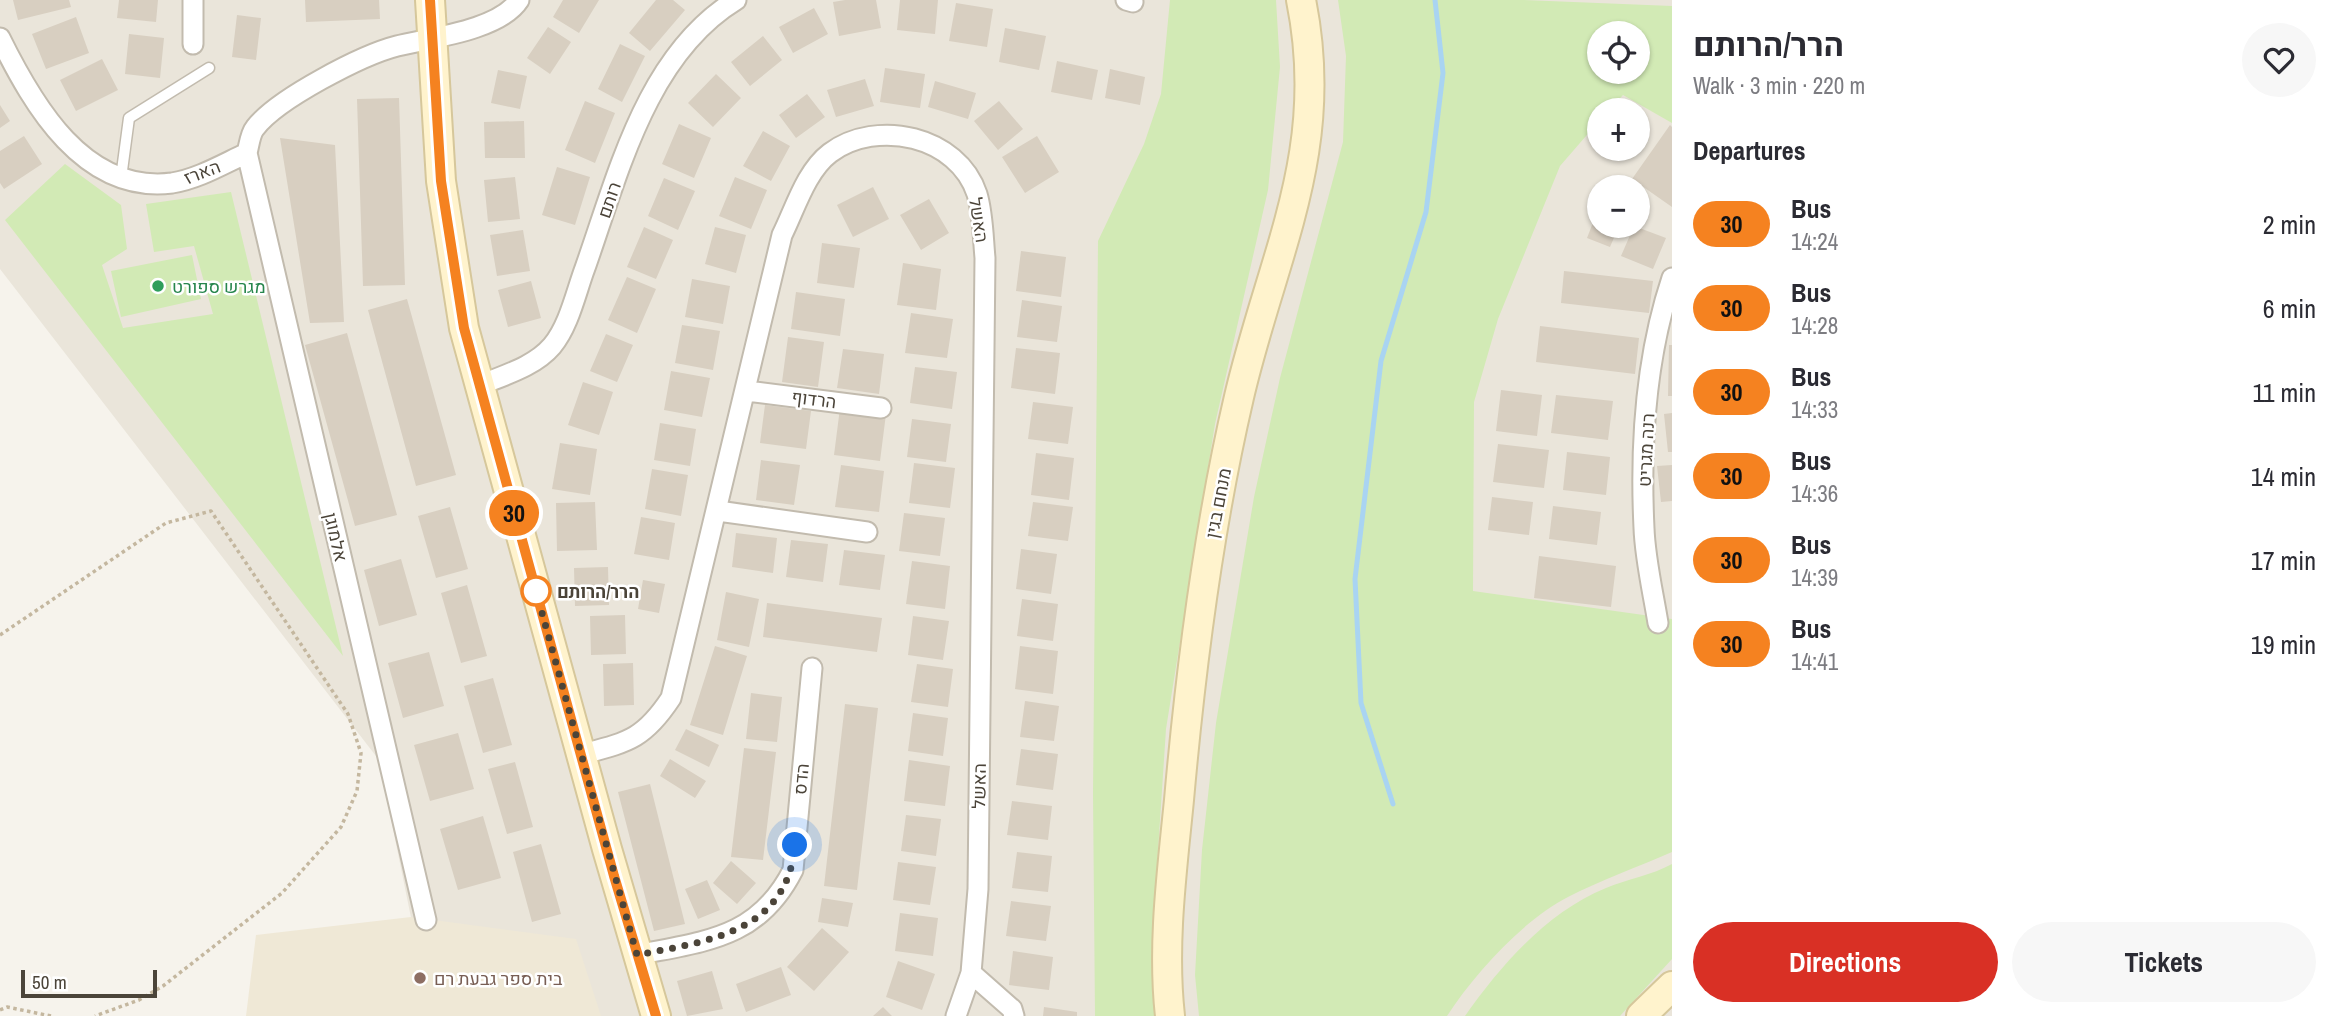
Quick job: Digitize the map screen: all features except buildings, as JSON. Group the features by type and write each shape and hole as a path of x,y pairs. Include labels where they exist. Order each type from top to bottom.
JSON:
{"street":[{"path":"193,0 193,44"},
{"path":"430,0 430,39 449,240 464,328 478,386 656,1016"},
{"path":"247,153 254,129 288,98 394,47 480,26 513,9 519,0"},
{"name":"רותם","path":"478,386 534,363 553,345 568,316 628,146 655,90 688,41 736,0"},
{"name":"מנחם בגין","path":"1170,1016 1169,899 1203,583 1240,394 1275,280 1308,146 1309,40 1301,0"},
{"name":"הארז","path":"0,38 26,89 81,158 121,178 142,183 171,183 192,178 247,153"},
{"name":"האשל","path":"583,754 628,742 654,723 671,698 747,391 782,236 807,182 829,153 862,137 896,134 930,144 957,161 977,192 985,258 978,889 971,973 956,1016"},
{"name":"אלמוגן","path":"247,153 426,920"},
{"name":"רנה מגריט","path":"1658,623 1644,530 1644,461 1651,371 1662,309 1672,278"},
{"name":"הרדוף","path":"747,391 881,408"},
{"path":"718,511 867,531"},
{"name":"הדס","path":"637,955 719,939 756,918 780,896 793,870 812,668"},
{"path":"971,973 1012,1009 1014,1016"},
{"path":"1641,1016 1672,986"}],"lane":[{"path":"121,178 129,118 209,68"}],"path":[{"path":"0,635 166,523 211,511 348,714 361,753 357,791 341,827 282,894 163,986 139,1000 95,1016"},
{"path":"0,1010 7,1007 51,1016"}],"shaded area":[{"path":"0,0 1672,0 1672,1016 431,1016 379,760 0,269"},
{"name":"בית ספר גבעת רם","path":"411,917 576,939 601,1016 246,1016 256,935"}],"green space":[{"path":"1170,0 1276,0 1280,67 1268,190 1215,424 1166,729 1153,927 1158,1016 1095,1016 1093,794 1098,241 1144,144 1161,94"},
{"path":"1338,0 1523,0 1672,6 1672,123 1650,110 1650,98 1628,98 1623,95 1620,98 1587,98 1587,135 1560,166 1498,319 1474,402 1473,591 1672,619 1672,852 1581,891 1551,907 1501,949 1447,1016 1199,1016 1195,975 1202,850 1216,723 1254,497 1280,378 1343,142 1346,56"},
{"path":"65,164 121,205 127,249 102,265 123,328 213,314 194,246 154,252 146,204 231,192 343,656 5,220"},
{"path":"192,255 201,299 121,317 111,271"},
{"path":"1672,864 1672,959 1620,1016 1465,1016 1510,959 1564,911 1606,888"}],"waterway":[{"path":"1393,804 1361,703 1355,579 1381,361 1426,212 1443,73 1435,0"}],"bus line":[{"name":"30","path":"430,0 430,39 441,181 464,328 478,386 583,754 614,876 656,1016"}],"place":[{"name":"מגרש ספורט","path":"158,286"},
{"name":"הרר/הרותם","path":"536,591"},
{"name":"בית ספר גבעת רם","path":"420,978"}],"route":[{"path":"536,591 534,584 637,955 719,939 756,918 780,896 793,870 795,845"}]}
